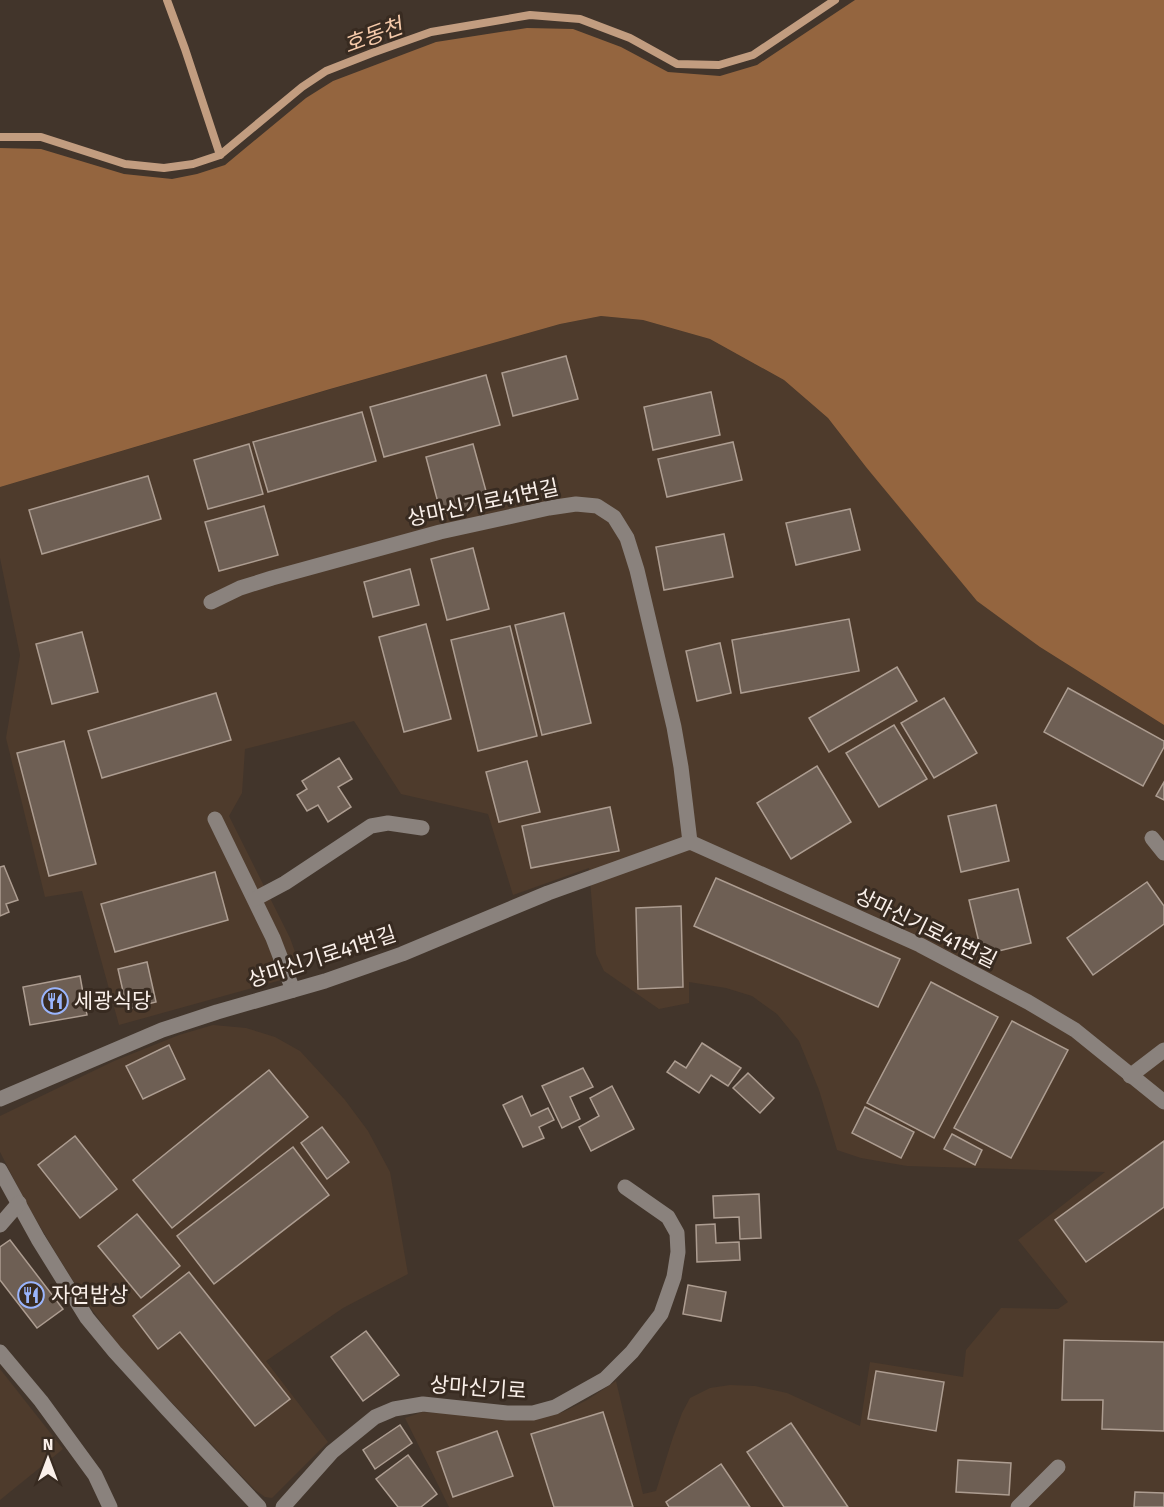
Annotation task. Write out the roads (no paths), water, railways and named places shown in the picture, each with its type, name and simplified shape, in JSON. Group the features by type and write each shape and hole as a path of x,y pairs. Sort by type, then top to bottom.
{"street":[{"name":"상마신기로41번길","path":"211,602 240,588 272,578 440,532 549,508 576,504 597,506 614,517 627,538 637,570 674,727 690,842"},
{"path":"215,819 273,938 293,990"},
{"path":"255,899 285,883 371,826 388,823 422,828"},
{"path":"1152,838 1164,853"},
{"name":"상마신기로41번길","path":"0,1099 162,1030 402,954 548,893 690,842 920,945 1028,1002 1075,1030 1164,1102"},
{"path":"1130,1076 1164,1050"},
{"path":"0,1170 87,1318 115,1352 259,1507"},
{"name":"상마신기로","path":"283,1507 332,1452 375,1417 394,1409 423,1404 507,1413 533,1413 555,1407 605,1379 632,1352 661,1314 674,1277 678,1252 677,1233 668,1217 625,1187"},
{"path":"0,1226 19,1203"},
{"path":"0,1352 41,1401 81,1455 95,1475 110,1507"},
{"path":"1018,1507 1058,1467"}],"waterway":[{"path":"167,0 220,155"},
{"name":"호동천","path":"0,137 41,137 125,164 164,168 193,164 220,155 302,87 326,71 431,32 530,15 580,19 630,38 677,64 719,65 753,55 835,0"}],"place":[{"name":"세광식당","path":"55,1001"},
{"name":"자연밥상","path":"31,1295"}]}
